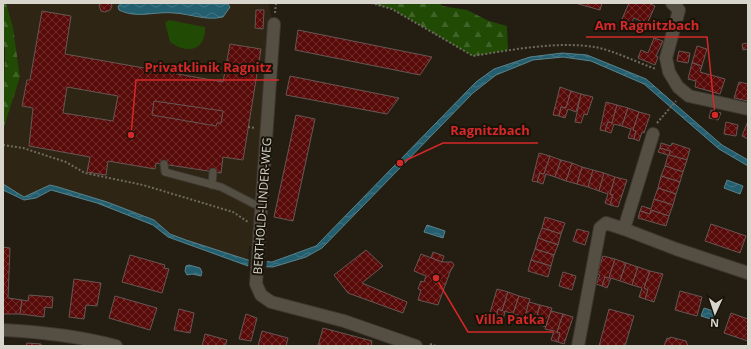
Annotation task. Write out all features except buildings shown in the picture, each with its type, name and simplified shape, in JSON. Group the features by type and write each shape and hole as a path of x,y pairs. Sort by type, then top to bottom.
{"street":[{"path":"672,3 679,10 679,15 670,39 666,58 669,72 678,87 689,96 748,109"},
{"name":"BERTHOLD-LINDER-WEG","path":"274,24 256,284 261,295 271,302 344,321 416,346"},
{"path":"624,229 653,134"},
{"path":"578,346 600,228 606,222 676,249 748,273"},
{"path":"3,330 26,331 93,340 116,346"}],"lane":[{"path":"164,164 165,172 221,187 254,204 262,205"},
{"path":"212,185 213,172"}],"path":[{"path":"371,3 392,9 473,56 525,47 582,46 596,48 669,72"},
{"path":"664,112 675,101"},
{"path":"3,145 23,148 66,162 85,173 143,185 233,212 244,220 260,227"},
{"path":"430,344 436,346"}],"shaded area":[{"path":"6,3 268,3 274,24 269,28 258,155 253,246 249,246 248,263 170,236 155,223 98,200 51,188 24,199 3,187 3,130 20,76 13,27"}],"green space":[{"path":"3,3 6,3 13,27 20,77 3,130 5,50 3,40"},
{"path":"371,3 440,3 442,6 467,10 489,21 507,26 508,50 473,56 392,9"},
{"path":"169,20 205,27 202,42 199,46 188,49 176,46 170,42 165,23"}],"water":[{"path":"122,3 228,4 230,7 223,17 204,18 174,13 126,13 119,10 118,6"},
{"path":"562,53 587,55 646,79 722,145 748,160 748,166 719,149 644,84 591,61 563,57 533,60 496,75 473,93 322,248 306,257 273,267 248,266 168,237 153,225 97,203 51,190 36,198 24,200 3,190 3,184 24,197 50,185 58,187 107,202 154,220 170,234 186,240 248,260 272,262 316,246 476,82 494,69 530,57"},
{"path":"727,180 743,186 740,194 724,188"},
{"path":"427,225 445,231 443,238 424,232"},
{"path":"189,265 200,268 202,272 201,276 192,274 187,275 185,271 186,266"},
{"path":"704,308 716,312 714,320 701,316"}],"pier":[{"path":"249,258 267,259 266,270 248,268"}],"place":[{"name":"Am Ragnitzbach","path":"715,115"},
{"name":"Privatklinik Ragnitz","path":"131,135"},
{"name":"Ragnitzbach","path":"400,163"},
{"name":"Villa Patka","path":"436,278"}]}
